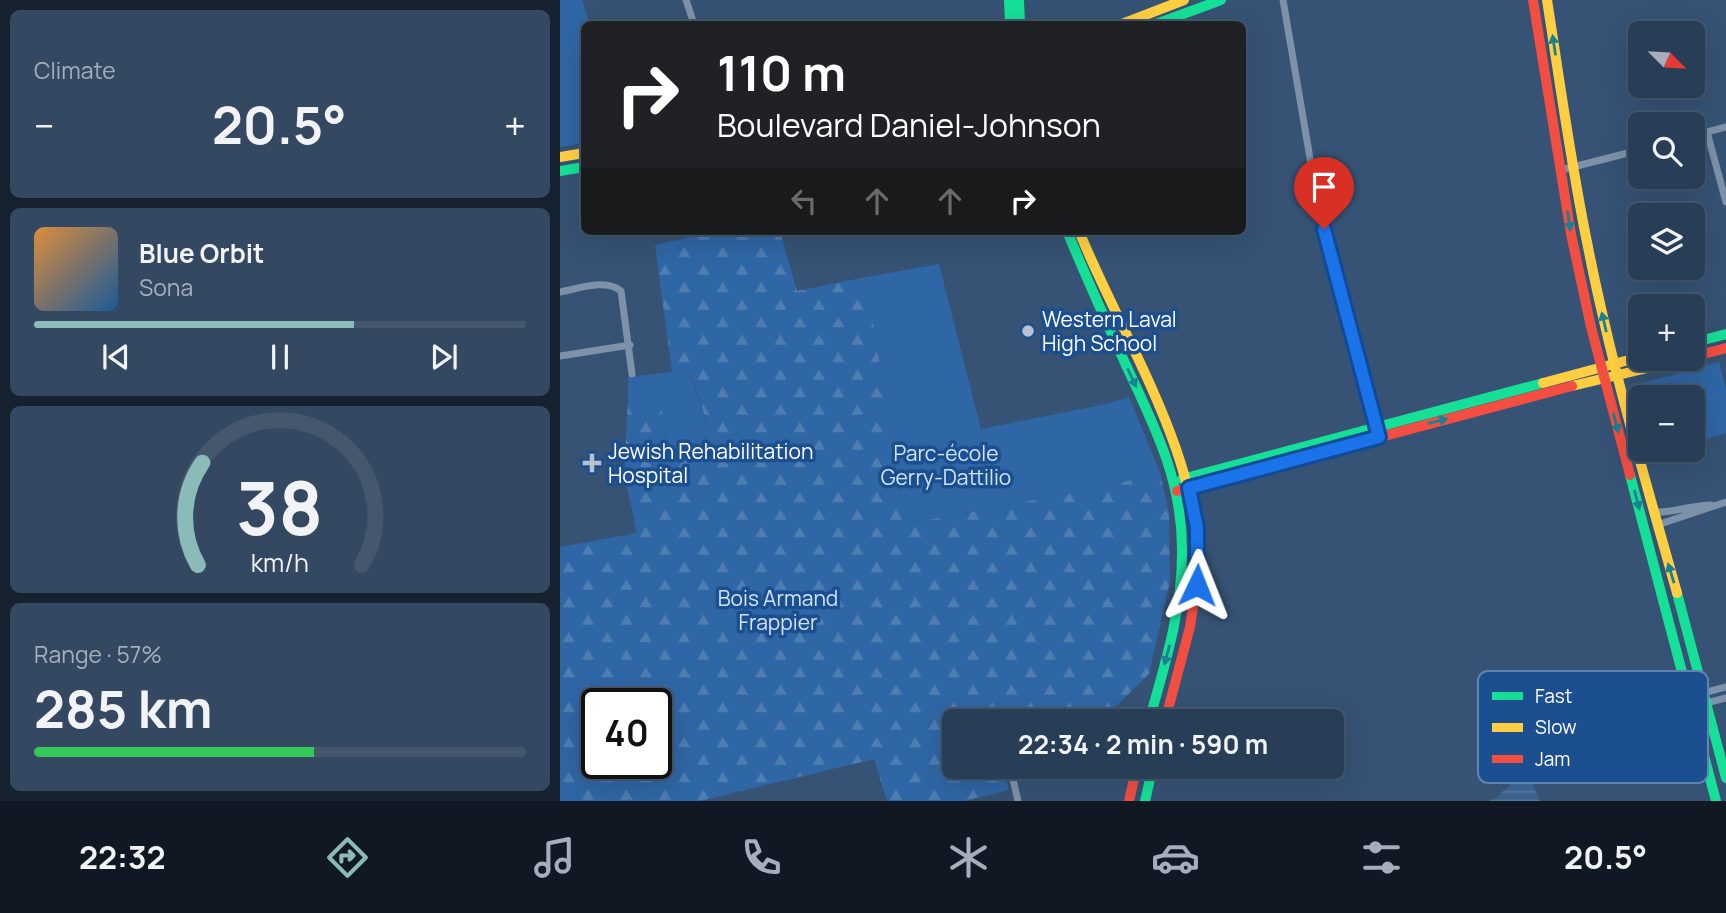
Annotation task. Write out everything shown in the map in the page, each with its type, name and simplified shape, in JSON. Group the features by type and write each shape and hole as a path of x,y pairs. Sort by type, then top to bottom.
{"street":[{"path":"687,0 693,21"},
{"path":"1009,0 1010,21"},
{"path":"1019,0 1020,21"},
{"path":"1130,21 1184,0"},
{"path":"1164,21 1221,0"},
{"path":"1283,0 1318,205 1378,431"},
{"path":"1533,0 1577,264 1601,368 1682,671"},
{"path":"1547,0 1594,280 1657,526 1698,671"},
{"path":"1726,127 1707,132 1726,202"},
{"path":"1561,170 1628,152"},
{"path":"560,157 581,154"},
{"path":"560,171 581,167"},
{"path":"1070,235 1096,300 1157,429 1176,486 1183,551 1181,593 1152,709"},
{"path":"1081,235 1100,284 1167,427 1187,483 1197,528 1197,585 1191,624 1168,709"},
{"path":"560,292 604,284 621,290 632,374"},
{"path":"1705,340 1726,334"},
{"path":"560,356 629,345"},
{"path":"1705,354 1726,348"},
{"path":"1176,486 1628,360"},
{"path":"1378,431 1638,371"},
{"path":"1654,512 1726,502"},
{"path":"1657,526 1701,512 1712,505"},
{"path":"1708,697 1726,687"},
{"path":"1708,698 1726,698"},
{"path":"1708,706 1726,778"},
{"path":"1708,771 1716,801"},
{"path":"1013,779 1018,801"},
{"path":"1129,801 1134,779"},
{"path":"1145,801 1150,779"}],"green space":[{"path":"560,0 582,0 589,21 581,21 581,144 560,147"},
{"name":"Bois Armand Frappier","path":"701,235 781,235 797,291 866,277 905,524 1104,487 1160,472 1169,513 1170,581 1149,674 1113,709 942,709 942,779 1006,779 1009,790 964,801 887,801 874,759 700,801 560,801 560,547 637,533 624,473 628,399 660,398 668,456 704,456 707,427 692,378 672,372 655,245"},
{"name":"Parc-école Gerry-Dattilio","path":"939,264 981,429 1129,397 1160,472 1104,487 905,524 866,277"},
{"path":"1719,362 1726,390 1726,433 1705,439 1705,385 1636,385 1686,371 1705,371 1705,366"},
{"path":"672,372 691,378 707,427 704,456 668,456 660,398 628,399 628,377"}],"shaded area":[{"path":"1513,783 1532,783 1540,801 1489,801"}],"traffic: fast":[{"path":"1009,0 1010,21"},
{"path":"1019,0 1020,21"},
{"path":"1164,21 1221,0"},
{"path":"560,171 581,168"},
{"path":"1069,235 1156,431 1177,499 1182,549 1180,592 1172,636 1152,709"},
{"path":"1705,340 1726,334"},
{"path":"1182,479 1543,383"},
{"path":"1630,475 1682,671"},
{"path":"1677,593 1698,671"},
{"path":"1708,710 1726,778"},
{"path":"1708,771 1716,801"},
{"path":"1145,801 1150,779"}],"traffic: slow":[{"path":"1130,21 1184,0"},
{"path":"1547,0 1576,185 1597,291 1629,421 1677,593"},
{"path":"560,157 581,154"},
{"path":"1081,235 1158,401 1175,446 1188,491 1196,536 1197,580"},
{"path":"1543,383 1628,360"},
{"path":"1572,386 1635,371"}],"traffic: jam":[{"path":"1533,0 1571,234 1591,327 1630,475"},
{"path":"1705,354 1726,348"},
{"path":"1177,491 1572,386"},
{"path":"1168,709 1190,627 1197,580"},
{"path":"1129,801 1134,779"}],"place":[{"name":"Western Laval High School","path":"1028,331"},
{"name":"Jewish Rehabilitation Hospital","path":"592,463"}],"route":[{"path":"1197,585 1197,528 1189,488 1379,437 1324,229"}]}
